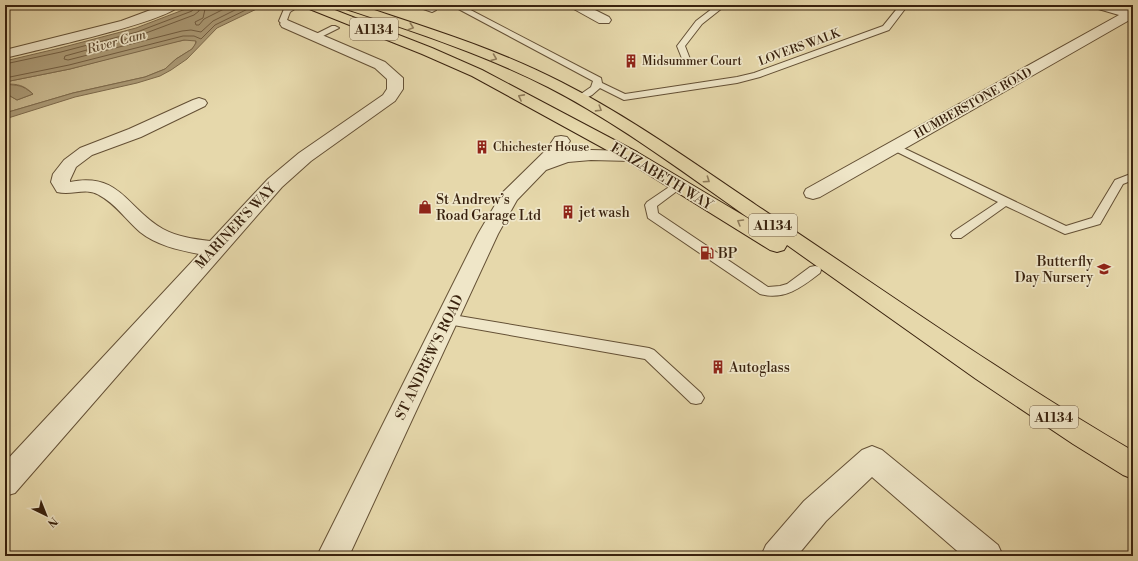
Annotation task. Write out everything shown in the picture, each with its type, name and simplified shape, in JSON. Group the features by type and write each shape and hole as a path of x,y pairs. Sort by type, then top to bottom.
{"main road":[{"name":"ELIZABETH WAY","path":"311,5 435,54 484,77 631,156 770,240 907,330 976,367"},
{"name":"ELIZABETH WAY","path":"347,5 458,43 512,65 580,98 648,140 976,367 1092,442 1133,466"}],"street":[{"path":"5,54 126,24 160,12 174,5"},
{"path":"576,5 604,20"},
{"path":"1099,5 1132,14"},
{"name":"HUMBERSTONE ROAD","path":"813,193 1132,14"},
{"name":"MARINER'S WAY","path":"5,483 275,183 305,157 389,98 395,89 395,78 380,65 287,24"},
{"path":"199,103 133,134 86,151 68,165 60,178 61,185 64,188 84,185 94,186 112,194 154,232 167,239 174,242 214,250"},
{"path":"171,116 188,126"},
{"name":"ST ANDREW'S ROAD","path":"333,556 488,234 509,198 553,153 561,141"},
{"name":"ST ANDREW'S ROAD","path":"539,167 565,157 591,155 631,156"},
{"path":"777,556 815,511 872,459 987,556"}],"lane":[{"path":"287,24 282,21 287,11 297,5"},
{"path":"416,5 432,10"},
{"name":"LOVERS WALK","path":"455,5 624,97 737,80 757,75 886,28 904,5"},
{"path":"686,59 681,46 689,32 714,9 722,5"},
{"path":"316,36 335,28"},
{"path":"580,98 598,82"},
{"path":"895,147 1065,230 1096,221 1119,182 1133,176"},
{"path":"678,185 651,205 652,215 765,291 776,293 786,290 815,270"},
{"path":"957,235 1006,202"},
{"path":"447,319 649,354 696,398"}],"shaded area":[{"path":"190,39 196,41 192,49 176,59 165,69 145,77 73,93 5,113 5,93 17,100 33,94 24,87 6,84 5,82 70,69 164,44"}],"water":[{"name":"River Cam","path":"196,5 265,5 217,28 187,59 160,76 137,83 75,97 5,119 5,113 73,93 145,77 165,69 176,59 192,49 196,41 184,40 70,69 5,82 5,61 136,28"},
{"path":"5,84 23,87 33,94 17,100 5,93"}],"place":[{"name":"Midsummer Court","path":"631,61"},
{"name":"Chichester House","path":"482,147"},
{"name":"St Andrew’s Road Garage Ltd","path":"425,207"},
{"name":"jet wash","path":"568,212"},
{"name":"BP","path":"707,253"},
{"name":"Butterfly Day Nursery","path":"1104,269"},
{"name":"Autoglass","path":"718,367"}]}
